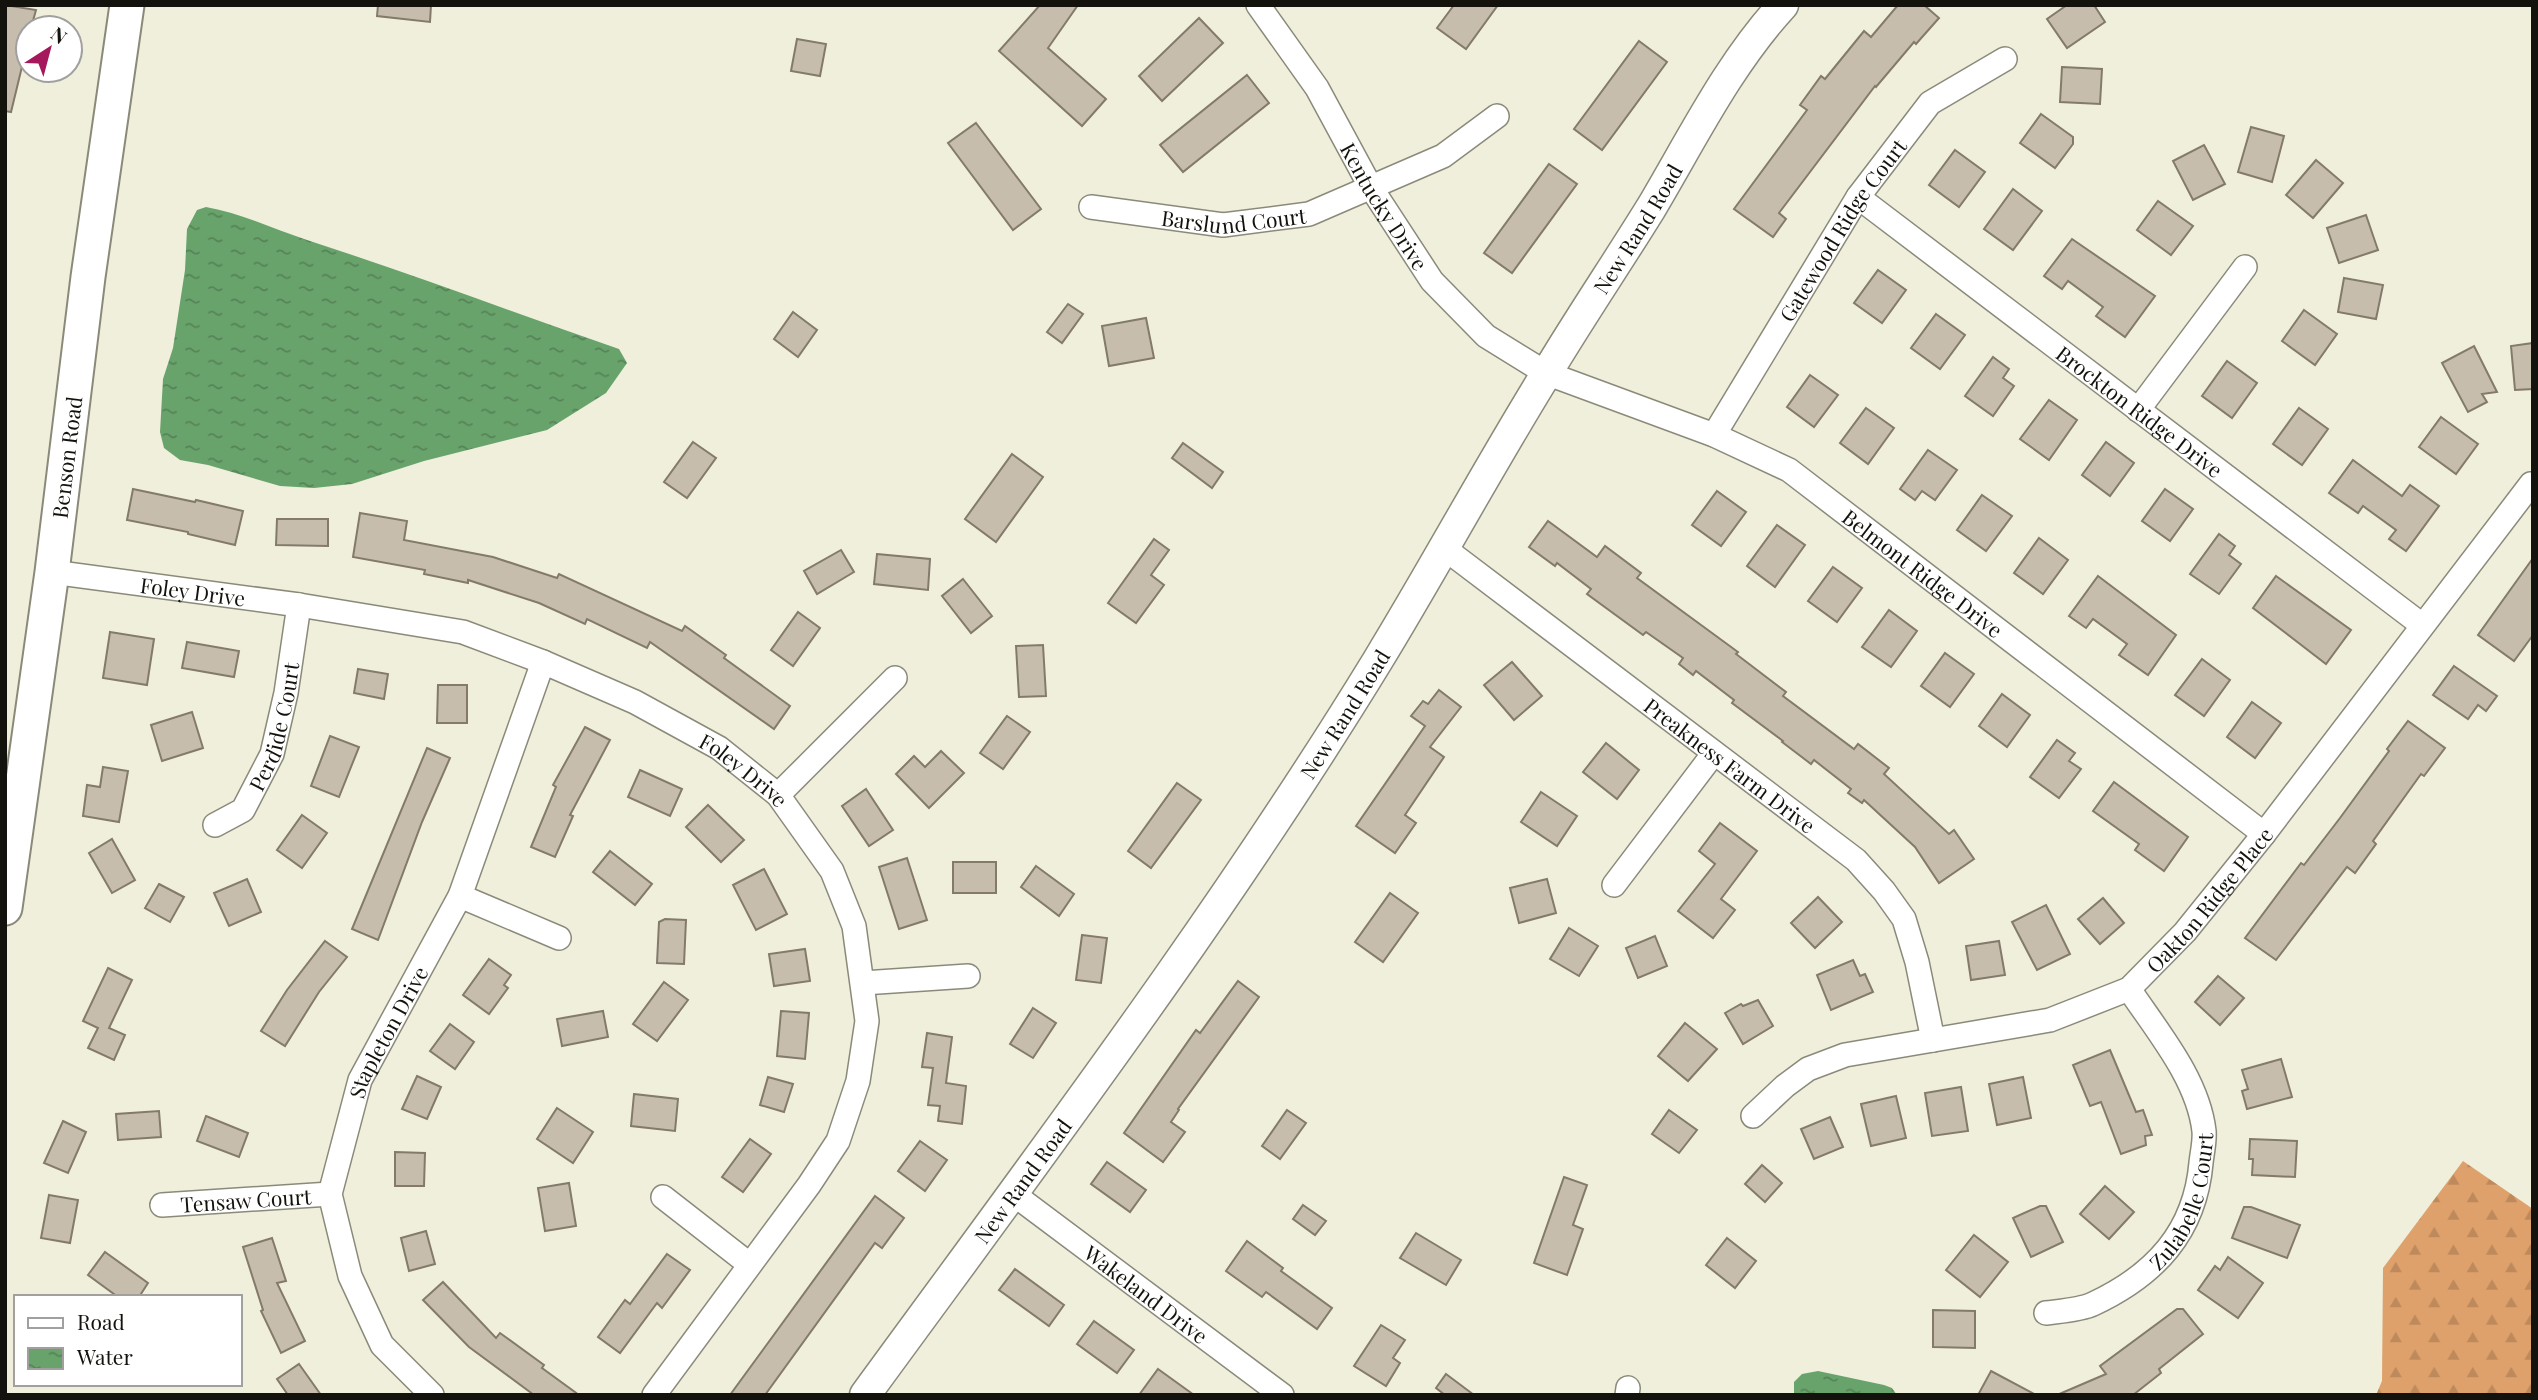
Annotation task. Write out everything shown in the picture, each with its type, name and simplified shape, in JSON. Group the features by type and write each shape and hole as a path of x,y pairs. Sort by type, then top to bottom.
{"main road":[{"name":"Benson Road","path":"5,908 52,572 88,277 127,5"}],"street":[{"name":"Kentucky Drive","path":"1258,5 1317,88 1370,186 1432,281 1486,336 1546,373"},
{"name":"New Rand Road","path":"865,1395 1173,972 1295,795 1546,373 1651,208 1713,100 1761,30 1783,5"},
{"name":"Gatewood Ridge Court","path":"1714,435 1858,197 1930,103 2005,59"},
{"name":"Barslund Court","path":"1091,207 1223,225 1309,214 1443,156 1497,116"},
{"name":"Brockton Ridge Drive","path":"1858,197 2422,625"},
{"path":"2138,410 2245,267"},
{"name":"Belmont Ridge Drive","path":"1546,373 1714,435 1789,470 2264,834"},
{"name":"Oakton Ridge Place","path":"1753,1116 1808,1069 1845,1055 2050,1020 2129,989 2185,932 2264,834 2531,484"},
{"name":"Preakness Farm Drive","path":"1444,548 1856,860 1884,891 1904,919 1917,962 1933,1040"},
{"name":"Foley Drive","path":"52,572 299,605 463,632 543,662 635,702 719,748 778,795 832,871 854,926 867,1021 858,1081 838,1140 809,1185 654,1395"},
{"name":"Perdide Court","path":"215,825 243,810 272,754 286,693 299,605"},
{"name":"Stapleton Drive","path":"432,1395 382,1345 350,1276 330,1194 360,1080 460,896 543,662"},
{"path":"778,795 895,678"},
{"path":"1614,885 1714,752"},
{"path":"460,896 559,938"},
{"path":"863,984 968,976"},
{"name":"Zulabelle Court","path":"2046,1313 2091,1305 2141,1276 2179,1236 2194,1204 2204,1131 2195,1101 2181,1066 2129,989"},
{"name":"Wakeland Drive","path":"1013,1193 1282,1395"},
{"name":"Tensaw Court","path":"162,1205 330,1194"},
{"path":"663,1197 749,1265"}],"green space":[{"path":"2463,1161 2533,1209 2533,1395 2376,1395 2382,1381 2383,1268"}],"water":[{"path":"206,207 244,217 619,349 627,363 606,393 547,430 424,461 352,484 314,488 280,486 208,465 180,460 164,448 160,432 163,379 173,348 185,270 187,229 197,210"},
{"path":"1818,1371 1884,1385 1892,1388 1897,1395 1794,1395 1794,1382 1802,1374"}],"building":[{"path":"5,5 36,10 35,14 14,14 14,84 18,84 11,112 5,111"},
{"path":"378,5 431,5 430,22 377,16"},
{"path":"1040,5 1078,5 1048,48 1106,99 1082,126 999,51"},
{"path":"1454,5 1498,5 1466,49 1437,28"},
{"path":"1898,5 1924,5 1939,18 1875,86 1779,213 1786,219 1773,237 1734,209 1807,110 1800,105 1821,76 1825,79 1864,31 1871,37"},
{"path":"2067,5 2094,5 2105,22 2067,48 2047,19"},
{"path":"1199,18 1223,43 1162,101 1139,76"},
{"path":"797,39 826,44 820,76 791,71"},
{"path":"1639,41 1667,62 1602,150 1574,129"},
{"path":"2062,67 2102,69 2100,104 2060,102"},
{"path":"1247,75 1269,103 1183,172 1160,145"},
{"path":"2041,114 2073,137 2073,144 2055,168 2020,143"},
{"path":"976,123 1041,209 1013,230 948,143"},
{"path":"2251,127 2284,136 2272,182 2238,172"},
{"path":"2204,145 2225,184 2193,200 2173,161"},
{"path":"1955,150 1985,172 1959,207 1929,185"},
{"path":"2316,160 2343,183 2313,218 2286,195"},
{"path":"1549,164 1577,184 1512,273 1484,253"},
{"path":"2013,189 2042,211 2013,250 1984,229"},
{"path":"2158,201 2193,226 2171,255 2137,230"},
{"path":"2366,215 2378,250 2339,263 2327,228"},
{"path":"2072,239 2155,296 2125,337 2096,316 2103,307 2068,281 2062,289 2044,276"},
{"path":"1878,270 1906,290 1882,323 1854,303"},
{"path":"2344,278 2383,285 2376,319 2338,312"},
{"path":"1068,304 1083,314 1062,343 1047,332"},
{"path":"2304,310 2337,334 2315,365 2282,341"},
{"path":"793,312 817,330 798,357 774,339"},
{"path":"1936,314 1965,335 1940,369 1911,348"},
{"path":"1146,318 1154,358 1109,366 1102,326"},
{"path":"2533,343 2533,389 2515,390 2511,346"},
{"path":"2474,346 2497,392 2482,394 2487,402 2468,412 2442,363"},
{"path":"1993,357 2009,369 2003,378 2014,386 1993,416 1965,396"},
{"path":"2227,361 2257,383 2232,418 2202,396"},
{"path":"1810,375 1838,395 1814,427 1787,407"},
{"path":"2049,400 2077,420 2049,460 2020,439"},
{"path":"1866,408 1894,428 1868,464 1840,443"},
{"path":"2299,408 2328,429 2302,465 2273,444"},
{"path":"2441,417 2478,444 2456,474 2419,447"},
{"path":"693,442 716,458 687,498 664,482"},
{"path":"2106,442 2134,463 2110,496 2082,475"},
{"path":"1183,443 1223,472 1212,488 1172,458"},
{"path":"1928,450 1957,470 1935,500 1922,491 1915,500 1900,489"},
{"path":"1012,454 1043,477 996,542 965,519"},
{"path":"2353,460 2402,496 2410,485 2439,506 2406,551 2389,539 2396,530 2363,506 2358,513 2329,493"},
{"path":"133,489 243,511 235,545 127,520"},
{"path":"2165,489 2193,509 2170,541 2142,521"},
{"path":"1717,491 1746,512 1721,546 1692,525"},
{"path":"1982,495 2012,516 1986,551 1957,530"},
{"path":"360,513 407,521 404,540 493,557 557,578 559,574 682,631 685,626 790,706 774,729 650,642 647,648 587,619 585,624 539,603 468,580 468,583 424,574 425,570 353,557"},
{"path":"277,519 328,519 328,546 276,545"},
{"path":"1548,521 1597,557 1605,546 1641,573 1637,578 1738,652 1736,654 1786,692 1783,696 1854,749 1858,744 1889,768 1884,774 1949,834 1954,830 1974,859 1939,883 1915,847 1864,800 1862,803 1848,793 1851,789 1814,760 1811,764 1732,703 1734,700 1696,671 1693,675 1679,664 1683,658 1646,632 1643,635 1587,594 1591,589 1557,563 1555,566 1529,547"},
{"path":"1777,525 1805,545 1775,587 1747,566"},
{"path":"2219,534 2235,546 2229,555 2241,564 2219,594 2190,574"},
{"path":"2039,538 2068,560 2043,594 2014,573"},
{"path":"1154,539 1169,550 1151,575 1164,585 1136,623 1108,603"},
{"path":"841,550 854,572 817,594 804,571"},
{"path":"877,554 930,559 928,590 874,584"},
{"path":"2533,558 2533,635 2514,661 2478,635"},
{"path":"1833,567 1862,588 1837,622 1808,601"},
{"path":"2098,576 2176,635 2148,675 2119,655 2127,644 2093,619 2086,628 2069,616"},
{"path":"2276,576 2351,630 2326,664 2253,608"},
{"path":"963,579 992,616 971,633 942,596"},
{"path":"1889,610 1917,631 1891,667 1862,647"},
{"path":"798,612 820,628 793,666 771,650"},
{"path":"110,632 154,639 147,685 103,678"},
{"path":"187,642 239,651 234,677 182,668"},
{"path":"1043,645 1046,696 1019,697 1016,646"},
{"path":"1945,653 1974,674 1950,707 1921,686"},
{"path":"2202,659 2230,680 2204,716 2175,695"},
{"path":"1512,662 1542,696 1514,720 1484,685"},
{"path":"2454,666 2497,696 2486,711 2478,705 2468,719 2433,695"},
{"path":"358,669 388,674 384,699 354,693"},
{"path":"438,685 467,685 467,723 437,723"},
{"path":"1439,690 1461,707 1430,747 1444,757 1405,815 1416,823 1395,853 1356,826 1425,726 1411,716 1423,701 1428,704"},
{"path":"2002,694 2030,715 2007,747 1979,726"},
{"path":"2252,702 2281,723 2255,758 2227,737"},
{"path":"192,712 203,748 162,761 151,725"},
{"path":"1007,716 1030,732 1003,769 980,753"},
{"path":"2408,721 2445,748 2424,776 2421,774 2373,841 2376,844 2355,873 2347,867 2276,960 2245,938 2301,863 2304,865 2340,818"},
{"path":"585,727 610,740 570,815 573,816 555,857 531,847 556,787 553,785"},
{"path":"330,736 359,747 339,797 311,786"},
{"path":"2057,740 2075,753 2069,761 2081,769 2059,798 2030,777"},
{"path":"1606,743 1639,770 1617,799 1583,772"},
{"path":"427,748 450,758 422,822 378,940 352,929"},
{"path":"941,751 964,773 929,808 896,774 914,756 925,767"},
{"path":"103,767 128,771 119,822 83,816 87,785 100,787"},
{"path":"640,770 682,789 670,816 628,797"},
{"path":"2114,782 2188,837 2164,871 2135,850 2139,844 2093,811"},
{"path":"1177,783 1201,800 1151,868 1128,851"},
{"path":"866,789 893,830 869,846 842,806"},
{"path":"1541,792 1577,816 1557,846 1521,822"},
{"path":"708,805 744,840 721,862 686,827"},
{"path":"302,815 327,833 302,868 277,850"},
{"path":"1720,823 1757,851 1721,899 1735,910 1713,938 1678,911 1715,864 1699,851"},
{"path":"112,839 135,880 112,893 89,853"},
{"path":"610,851 652,884 635,905 593,872"},
{"path":"907,858 927,920 899,929 879,867"},
{"path":"953,862 996,862 996,893 953,893"},
{"path":"1036,866 1074,894 1059,916 1021,887"},
{"path":"764,869 787,914 756,930 733,885"},
{"path":"247,879 261,912 229,926 214,893"},
{"path":"1547,879 1556,913 1519,923 1510,888"},
{"path":"159,884 184,897 170,922 145,908"},
{"path":"1390,893 1418,913 1383,962 1355,942"},
{"path":"1818,897 1842,922 1815,948 1791,923"},
{"path":"2103,898 2124,923 2100,944 2078,919"},
{"path":"2046,905 2070,954 2037,970 2012,922"},
{"path":"665,919 686,920 684,964 657,963 659,922"},
{"path":"1569,928 1598,946 1579,976 1550,959"},
{"path":"1082,935 1107,938 1101,983 1076,980"},
{"path":"1655,936 1667,966 1638,978 1626,948"},
{"path":"325,941 347,957 319,992 285,1046 261,1031 287,990"},
{"path":"1999,941 2005,975 1971,980 1966,946"},
{"path":"805,949 810,981 774,986 769,954"},
{"path":"489,959 511,975 504,985 508,988 489,1014 463,995"},
{"path":"1853,960 1860,976 1865,974 1873,992 1831,1010 1817,975"},
{"path":"108,968 132,980 109,1028 125,1035 114,1060 88,1048 98,1028 83,1021"},
{"path":"2218,976 2244,998 2220,1025 2195,1002"},
{"path":"1238,981 1259,997 1178,1109 1171,1122 1185,1132 1163,1162 1124,1133 1196,1030 1200,1033"},
{"path":"664,982 688,1000 657,1041 633,1024"},
{"path":"1758,1000 1773,1026 1743,1044 1725,1013 1741,1004 1743,1006"},
{"path":"1033,1008 1056,1023 1033,1058 1010,1044"},
{"path":"603,1011 608,1037 562,1046 557,1019"},
{"path":"781,1011 809,1013 805,1059 777,1056"},
{"path":"1685,1023 1717,1049 1688,1081 1658,1056"},
{"path":"450,1024 474,1042 455,1069 430,1051"},
{"path":"927,1033 952,1037 946,1083 966,1086 962,1124 938,1121 940,1106 928,1105 933,1068 922,1067"},
{"path":"2110,1050 2136,1112 2143,1110 2152,1135 2145,1136 2146,1145 2121,1154 2101,1102 2090,1106 2073,1065"},
{"path":"2281,1059 2292,1097 2247,1109 2242,1091 2248,1089 2242,1070"},
{"path":"417,1076 441,1087 427,1119 402,1109"},
{"path":"768,1077 793,1084 784,1112 760,1105"},
{"path":"2023,1077 2031,1118 1997,1125 1989,1084"},
{"path":"1961,1087 1968,1131 1932,1136 1925,1093"},
{"path":"634,1094 678,1099 675,1131 631,1126"},
{"path":"1896,1096 1906,1138 1871,1146 1861,1104"},
{"path":"557,1108 593,1132 573,1163 537,1139"},
{"path":"1287,1110 1306,1123 1280,1159 1262,1146"},
{"path":"1669,1110 1697,1130 1679,1153 1652,1134"},
{"path":"159,1111 161,1137 118,1140 116,1114"},
{"path":"206,1116 248,1133 239,1157 197,1141"},
{"path":"1830,1117 1843,1147 1814,1159 1801,1129"},
{"path":"63,1121 86,1132 68,1173 44,1163"},
{"path":"750,1139 771,1154 743,1192 722,1177"},
{"path":"2250,1139 2297,1141 2295,1177 2252,1175 2253,1159 2249,1159"},
{"path":"920,1141 947,1160 925,1191 898,1171"},
{"path":"395,1152 425,1153 424,1186 395,1186"},
{"path":"1107,1162 1146,1190 1130,1212 1091,1184"},
{"path":"1762,1165 1782,1183 1765,1202 1745,1184"},
{"path":"1564,1177 1587,1185 1573,1225 1583,1229 1567,1275 1534,1263"},
{"path":"569,1183 576,1226 545,1231 538,1188"},
{"path":"2105,1186 2134,1212 2109,1239 2080,1214"},
{"path":"49,1195 78,1200 70,1243 41,1238"},
{"path":"875,1196 904,1218 882,1248 875,1243 765,1395 730,1395"},
{"path":"1303,1205 1326,1221 1315,1235 1293,1219"},
{"path":"2046,1206 2063,1242 2031,1257 2013,1218"},
{"path":"2244,1207 2251,1207 2300,1225 2287,1258 2232,1238"},
{"path":"426,1231 435,1264 409,1271 401,1238"},
{"path":"1416,1233 1461,1260 1446,1285 1400,1258"},
{"path":"1974,1235 2008,1262 1980,1297 1946,1270"},
{"path":"272,1238 286,1281 277,1283 305,1341 281,1353 261,1311 263,1310 243,1247"},
{"path":"1727,1238 1756,1261 1735,1288 1706,1265"},
{"path":"1247,1241 1283,1268 1281,1271 1332,1308 1317,1329 1266,1292 1262,1297 1226,1271"},
{"path":"105,1252 148,1283 140,1295 115,1295 88,1275"},
{"path":"667,1254 690,1270 662,1308 657,1303 620,1353 598,1337 625,1300 630,1304"},
{"path":"2228,1257 2263,1283 2238,1318 2198,1290 2215,1266 2220,1270"},
{"path":"1015,1269 1064,1305 1049,1326 999,1290"},
{"path":"443,1282 496,1338 500,1333 579,1395 534,1395 469,1347 423,1300"},
{"path":"2177,1309 2183,1309 2203,1334 2159,1369 2161,1373 2133,1395 2057,1395 2106,1374 2100,1366"},
{"path":"1933,1310 1975,1311 1975,1348 1933,1347"},
{"path":"1094,1321 1134,1350 1117,1373 1077,1344"},
{"path":"1381,1325 1405,1340 1393,1358 1400,1363 1386,1386 1354,1366"},
{"path":"299,1364 321,1395 288,1395 277,1379"},
{"path":"1158,1369 1194,1395 1139,1395"},
{"path":"1991,1371 2036,1395 1978,1395"},
{"path":"1446,1374 1474,1395 1445,1395 1436,1388"}]}
